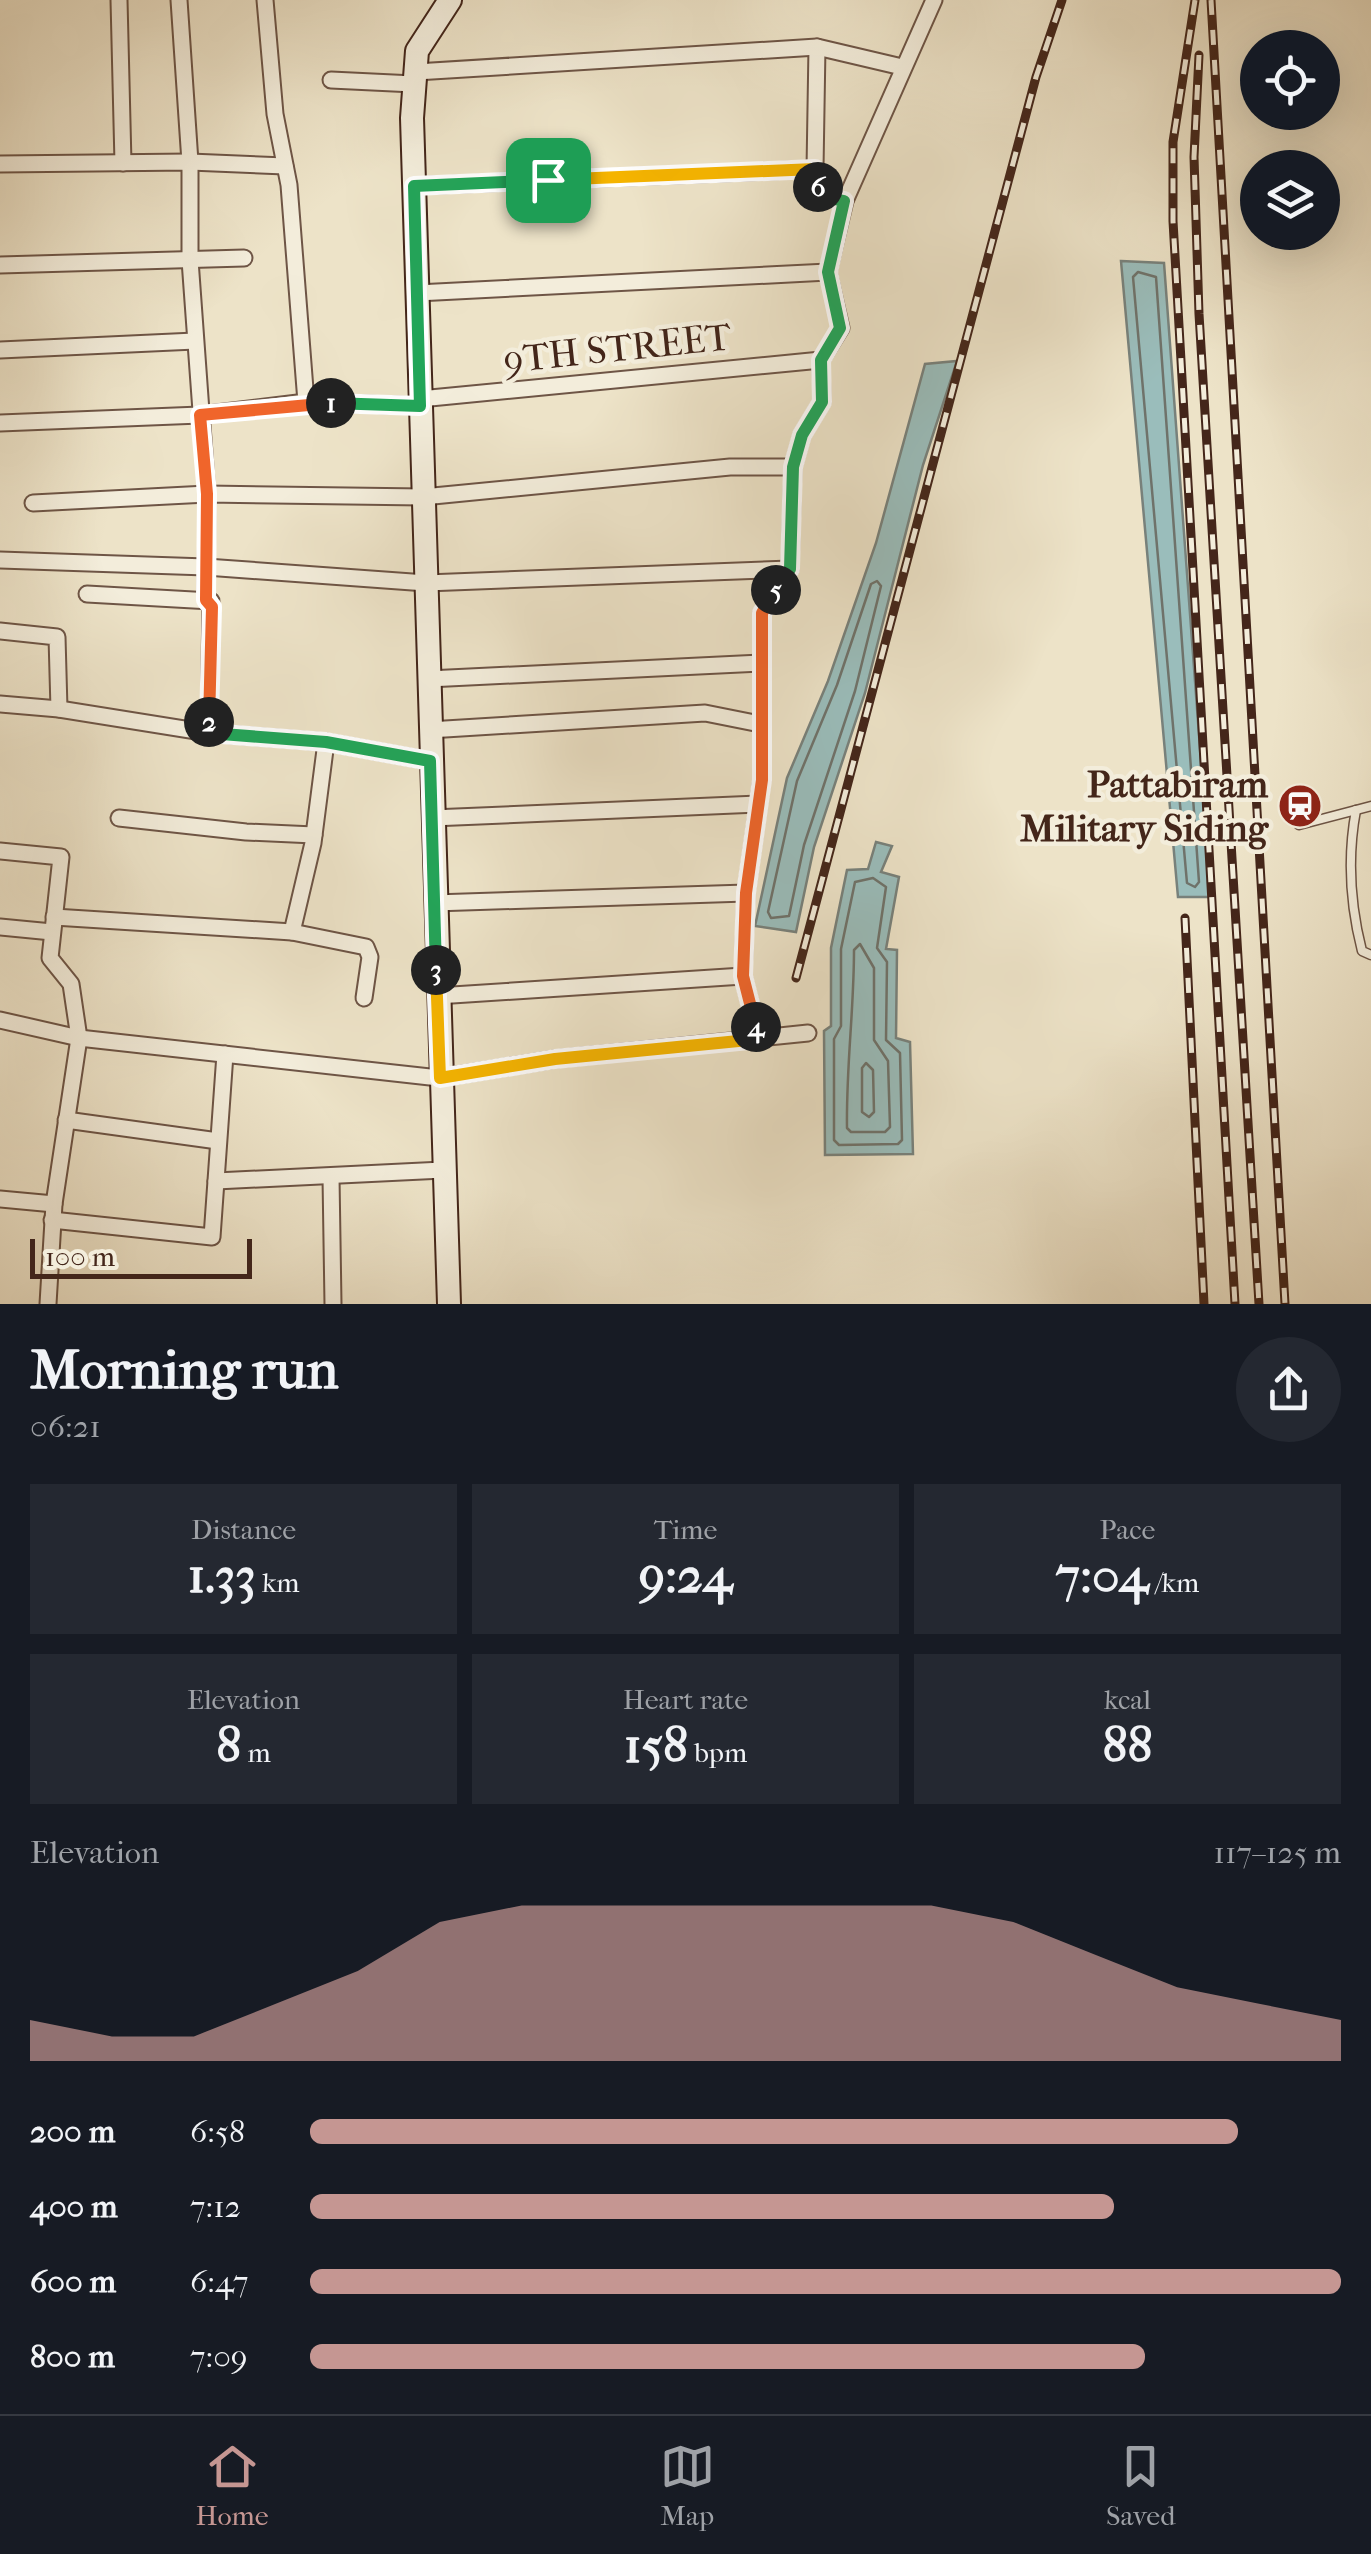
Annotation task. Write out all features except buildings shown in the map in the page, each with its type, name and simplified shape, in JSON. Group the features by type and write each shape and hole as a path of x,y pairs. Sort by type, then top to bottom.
{"main road":[{"path":"449,1304 414,186 417,50 450,0"}],"street":[{"path":"119,0 123,163"},
{"path":"179,0 190,162 190,260 207,494 206,600 212,607 209,733"},
{"path":"266,0 306,402"},
{"path":"759,1039 743,976 746,893 758,804 762,613 790,569 793,467 802,435 822,402 821,360 840,328 828,272 844,201 934,0"},
{"path":"817,47 815,169 820,196 844,201"},
{"path":"330,80 416,78 817,47 902,67"},
{"path":"0,164 190,162 285,166"},
{"path":"414,186 815,169"},
{"path":"0,265 244,258"},
{"path":"417,293 828,272"},
{"path":"0,350 195,341"},
{"name":"9TH STREET","path":"0,423 200,415 306,402 420,403 821,360"},
{"path":"34,503 207,494 423,497 730,467 793,467"},
{"path":"0,560 206,567 426,583 790,569"},
{"path":"86,594 206,600"},
{"path":"0,631 56,637 59,709"},
{"path":"428,679 761,663"},
{"path":"0,704 59,709 209,733 326,742 430,761"},
{"path":"429,730 705,713 760,724"},
{"path":"292,932 314,834 326,742"},
{"path":"432,818 758,804"},
{"path":"120,818 246,832 314,834"},
{"path":"0,851 61,856 50,958 71,984 79,1038 53,1212 48,1304"},
{"path":"434,903 746,893"},
{"path":"0,927 292,932 366,947 370,957 364,998"},
{"path":"437,996 743,976"},
{"path":"0,1020 79,1038 440,1078 555,1059 808,1033"},
{"path":"0,1199 53,1212 212,1237 225,1054"},
{"path":"66,1120 218,1142"},
{"path":"216,1182 443,1170"},
{"path":"331,1176 334,1304"}],"lane":[{"path":"1299,825 1371,806"},
{"path":"1356,810 1348,853 1356,928 1362,952 1371,955"}],"water":[{"path":"1121,261 1164,263 1211,897 1178,897"},
{"path":"957,361 923,465 865,693 814,847 796,932 755,926 787,778 828,681 876,543 925,364"},
{"path":"876,842 892,846 881,872 899,877 886,949 897,950 896,1038 910,1042 913,1154 825,1155 824,1031 831,1026 831,948 847,870 868,869"}],"railway":[{"path":"796,978 1036,77 1062,0"},
{"path":"1195,0 1173,142 1173,221 1235,1304"},
{"path":"1211,0 1285,1304"},
{"path":"1199,55 1194,157 1199,314 1259,1304"},
{"path":"1185,918 1204,1304"}],"place":[{"name":"Pattabiram Military Siding","path":"1300,806"}],"route":[{"path":"815,169 820,196 844,201 828,272 840,328 821,360 822,402 802,435 793,467 790,569 762,613 762,780 746,893 743,976 759,1039 555,1059 440,1078 430,761 326,742 209,733 212,607 206,600 207,494 200,415 306,402 420,406 414,186 548,180 815,169"}]}
